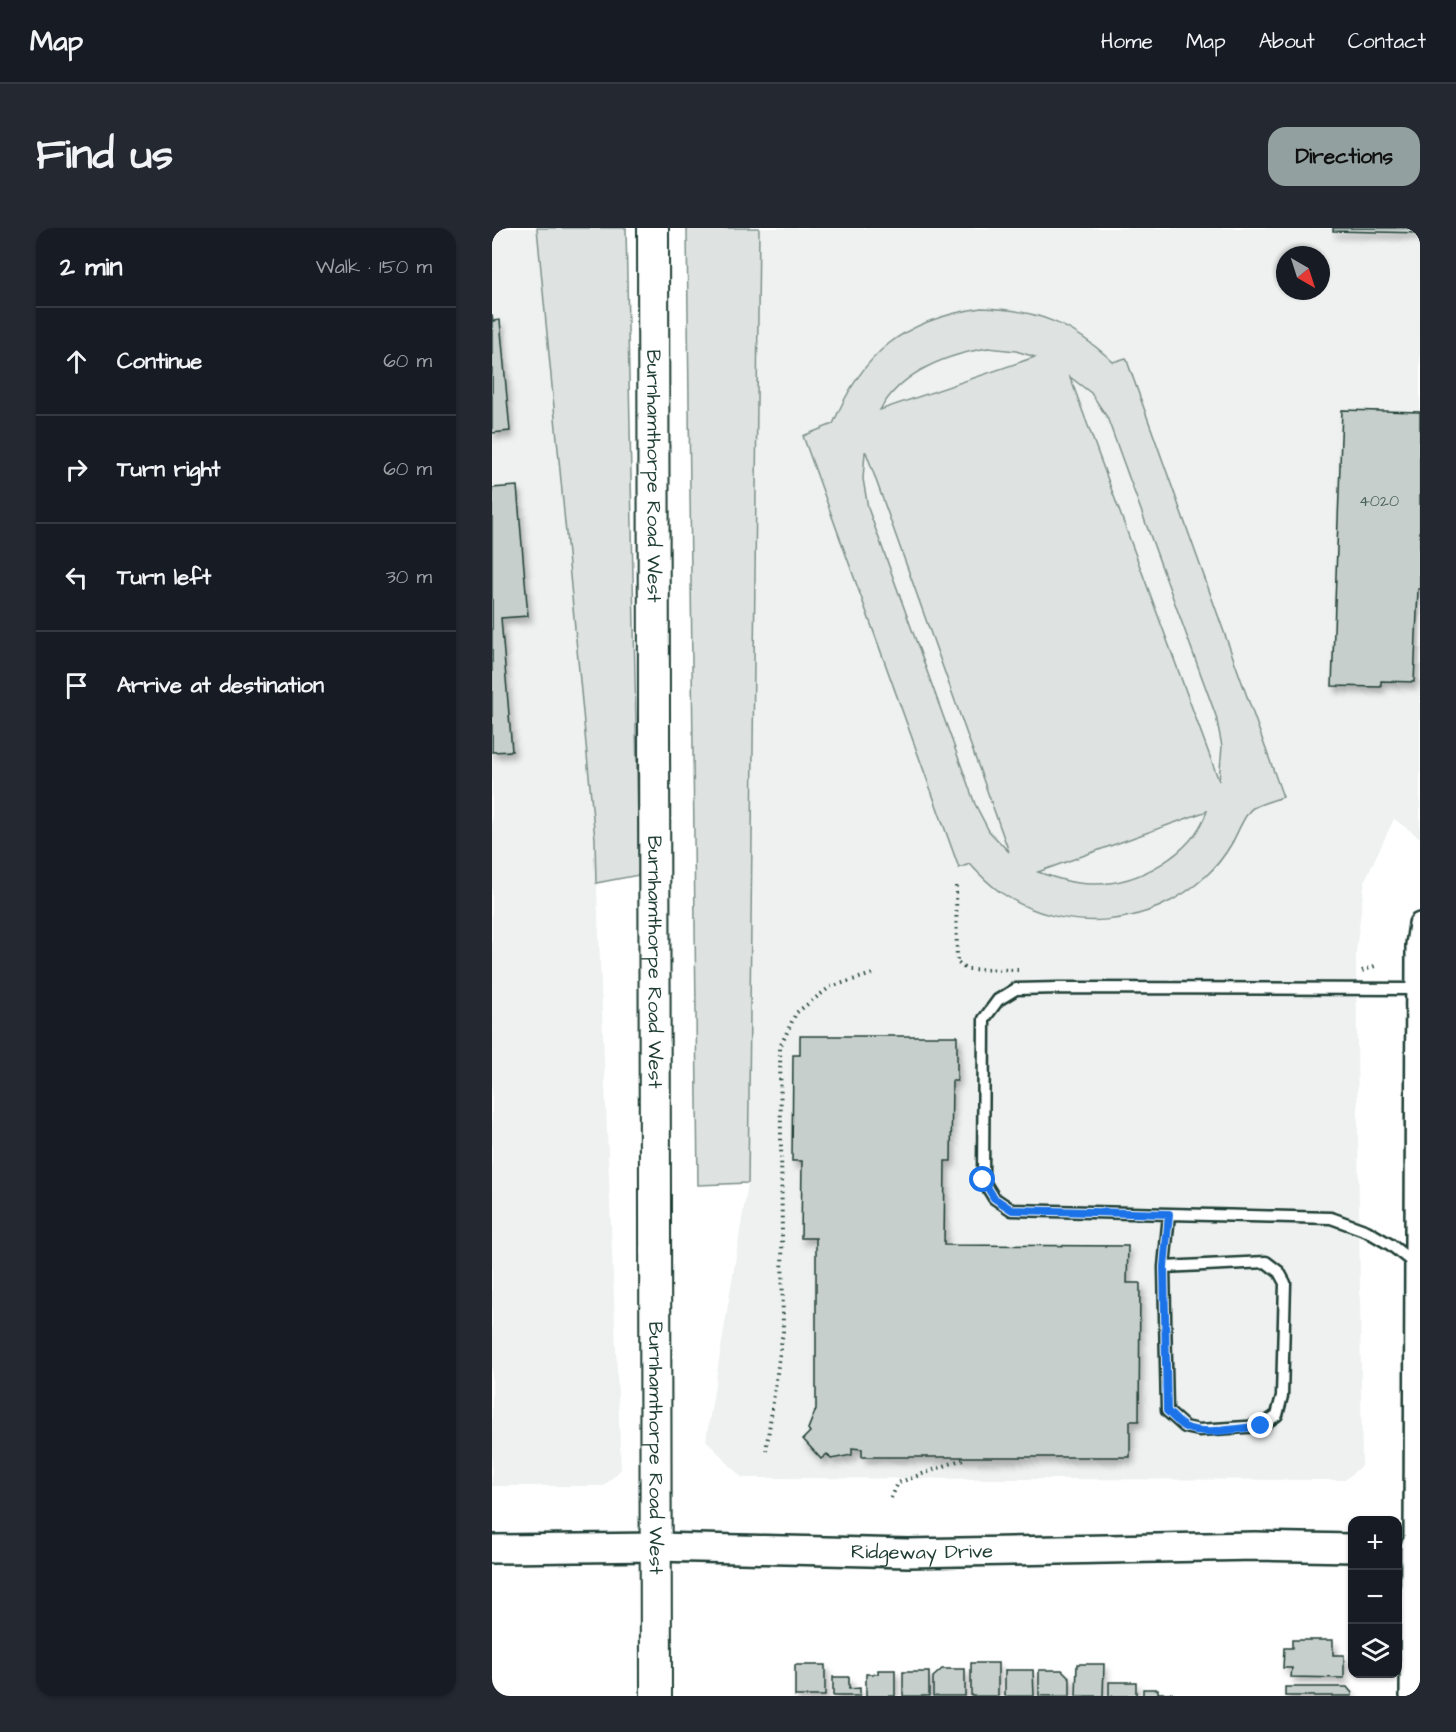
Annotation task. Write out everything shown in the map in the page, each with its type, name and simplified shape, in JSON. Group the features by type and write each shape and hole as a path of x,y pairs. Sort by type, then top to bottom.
{"main road":[{"name":"Burnhamthorpe Road West","path":"653,228 656,1696"}],"street":[{"path":"1414,1696 1411,1547 1416,1265 1417,945 1420,924"},
{"name":"Ridgeway Drive","path":"492,1550 656,1547 908,1553 1255,1546 1348,1548"}],"lane":[{"path":"1416,1265 1391,1245 1367,1231 1330,1218 1012,1210 994,1198 983,1180 984,1019 998,1000 1016,990 1059,988 1417,989"},
{"path":"1164,1267 1266,1262 1279,1272 1285,1283 1282,1396 1277,1415 1261,1426 1199,1430 1185,1427 1167,1411 1164,1267 1169,1214"}],"path":[{"path":"956,886 957,962 966,969 1022,970"},
{"path":"1361,971 1375,966"},
{"path":"766,1451 783,1331 780,1047 796,1013 830,987 872,974"},
{"path":"891,1498 898,1483 963,1459"}],"shaded area":[{"path":"492,228 537,228 595,839 621,1469 604,1486 492,1486"},
{"path":"537,228 626,228 639,875 596,883 595,839"},
{"path":"687,228 759,228 748,1183 698,1185"},
{"path":"759,228 1420,228 1420,838 1394,819 1365,880 1356,952 1362,1465 1345,1480 742,1478 706,1440 748,1182"},
{"path":"981,308 1001,309 1036,316 1068,328 1113,362 1126,358 1283,797 1250,810 1221,860 1185,893 1160,906 1134,915 1106,920 1079,920 1051,915 1025,906 1000,892 970,864 959,868 803,436 833,424 858,377 872,359 889,344 908,331 953,313","holes":["988,348 1016,351 1035,357 880,410 889,396 913,375 941,360","1070,377 1091,393 1107,417 1216,716 1222,746 1219,781","866,452 1009,852 989,831 975,804 868,508 863,479","1207,811 1200,827 1176,854 1144,873 1109,883 1085,884 1038,872"]}],"building":[{"path":"1333,228 1420,228 1420,233 1333,231"},
{"path":"492,314 493,321 500,320 510,431 492,433"},
{"path":"1342,410 1420,412 1420,589 1418,589 1414,682 1381,681 1381,687 1332,686"},
{"path":"517,486 528,616 501,618 512,751 492,752 492,488"},
{"path":"800,1036 957,1036 957,1081 952,1081 951,1161 945,1161 944,1245 1128,1246 1127,1283 1140,1283 1139,1421 1130,1421 1130,1457 862,1457 862,1449 852,1448 852,1455 831,1459 827,1454 821,1459 803,1439 810,1432 808,1429 816,1409 816,1238 801,1238 802,1161 792,1161 793,1055 800,1055"},
{"path":"1292,1640 1333,1640 1333,1655 1344,1655 1344,1678 1291,1677 1292,1668 1283,1668 1284,1648 1292,1648"},
{"path":"971,1663 998,1663 998,1696 971,1696"},
{"path":"1077,1664 1104,1664 1103,1696 1076,1696"},
{"path":"795,1665 825,1665 825,1696 795,1696"},
{"path":"942,1669 965,1669 965,1696 933,1696 933,1677"},
{"path":"878,1670 895,1670 895,1696 866,1696 866,1674 878,1674"},
{"path":"1005,1670 1033,1670 1034,1696 1005,1696"},
{"path":"1039,1670 1062,1670 1070,1678 1070,1696 1039,1696"},
{"path":"903,1672 929,1672 929,1696 903,1696"},
{"path":"833,1677 849,1677 849,1689 860,1688 860,1696 833,1696"},
{"path":"1109,1682 1136,1682 1136,1696 1109,1696"},
{"path":"1285,1687 1347,1687 1352,1696 1285,1696"},
{"path":"1143,1689 1158,1689 1158,1693 1172,1693 1172,1696 1143,1696"}],"route":[{"path":"983,1180 994,1198 1012,1210 1169,1214 1164,1267 1167,1411 1185,1427 1199,1430 1261,1426"}]}
